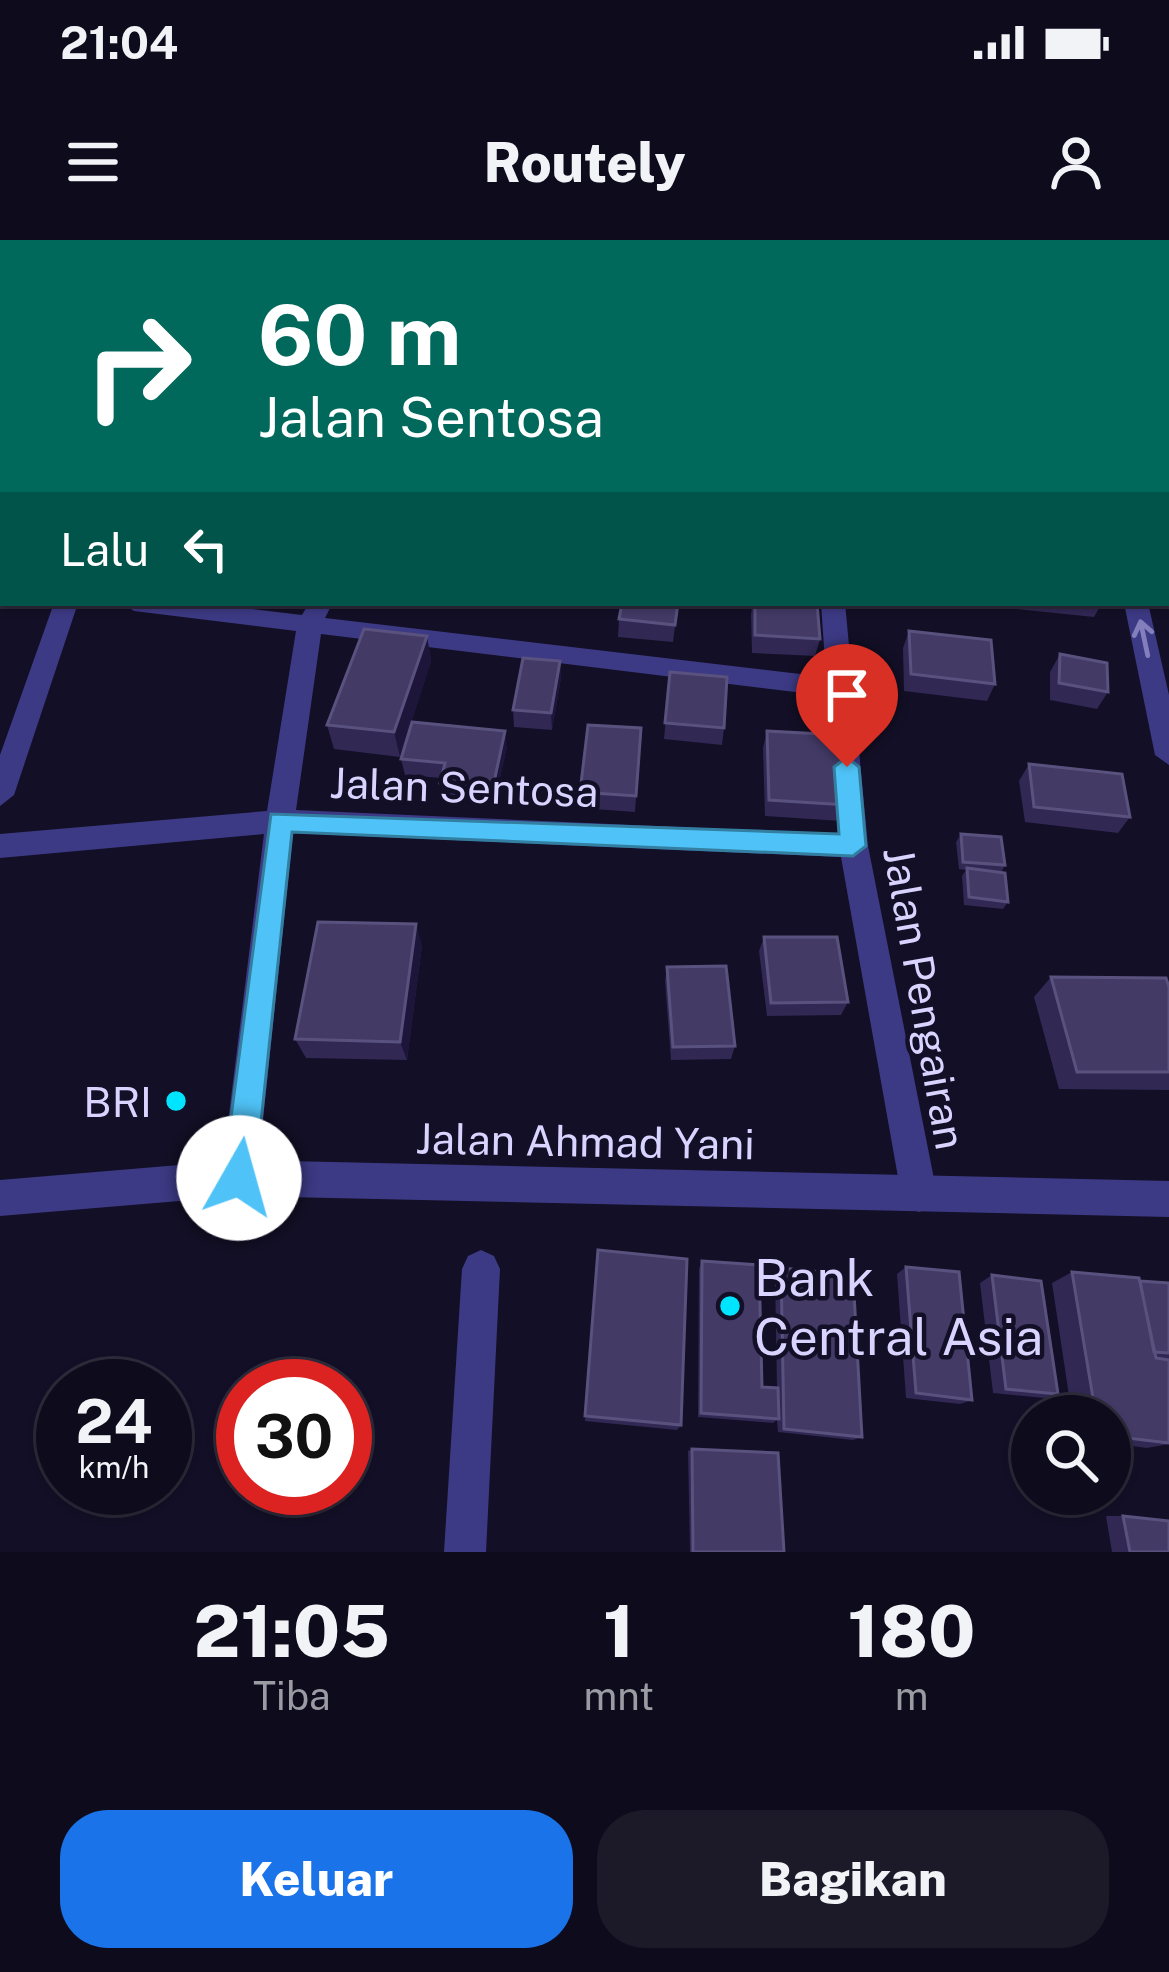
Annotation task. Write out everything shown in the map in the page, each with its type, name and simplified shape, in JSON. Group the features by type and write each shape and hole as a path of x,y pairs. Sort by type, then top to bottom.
{"street":[{"path":"0,795 65,606"},
{"path":"188,606 315,613 840,688"},
{"name":"Jalan Pengairan","path":"833,606 853,846 919,1194"},
{"path":"1137,606 1169,755"},
{"path":"239,1178 280,821 315,613"},
{"name":"Jalan Sentosa","path":"0,846 280,821 853,846"},
{"name":"Jalan Ahmad Yani","path":"0,1198 239,1178 1169,1199"},
{"path":"465,1552 481,1269"}],"building":[{"path":"621,606 678,606 675,625 619,619"},
{"path":"755,606 817,606 820,639 755,635"},
{"path":"364,629 427,636 394,732 327,725"},
{"path":"909,631 991,640 995,684 911,674"},
{"path":"1060,654 1107,663 1108,692 1059,683"},
{"path":"523,658 560,661 551,713 513,710"},
{"path":"670,672 727,677 724,728 665,723"},
{"path":"412,722 505,731 493,787 440,783 445,763 401,759"},
{"path":"588,725 641,728 636,796 580,792"},
{"path":"767,731 840,735 846,805 769,800"},
{"path":"1029,764 1122,774 1130,817 1034,807"},
{"path":"961,834 1001,837 1005,865 963,862"},
{"path":"967,868 1005,873 1008,902 969,897"},
{"path":"318,922 416,924 400,1042 295,1039"},
{"path":"764,937 837,937 848,1002 771,1003"},
{"path":"726,966 735,1046 673,1047 667,967"},
{"path":"1051,977 1166,978 1169,1072 1077,1072"},
{"path":"598,1250 687,1259 681,1425 585,1416"},
{"path":"702,1261 759,1265 762,1387 778,1388 779,1419 701,1413"},
{"path":"906,1267 959,1272 972,1400 916,1393"},
{"path":"781,1268 853,1275 862,1437 784,1429"},
{"path":"1072,1272 1139,1278 1156,1358 1169,1360 1169,1443 1131,1438 1131,1395 1092,1395"},
{"path":"992,1275 1041,1281 1058,1394 1006,1389"},
{"path":"1140,1281 1169,1283 1169,1353 1154,1352"},
{"path":"692,1449 778,1453 784,1552 693,1552"},
{"path":"1123,1516 1169,1521 1169,1552 1130,1552"}],"place":[{"name":"BRI","path":"176,1101"},
{"name":"Bank Central Asia","path":"730,1306"}],"route":[{"path":"239,1178 280,821 853,846 847,767"}]}
